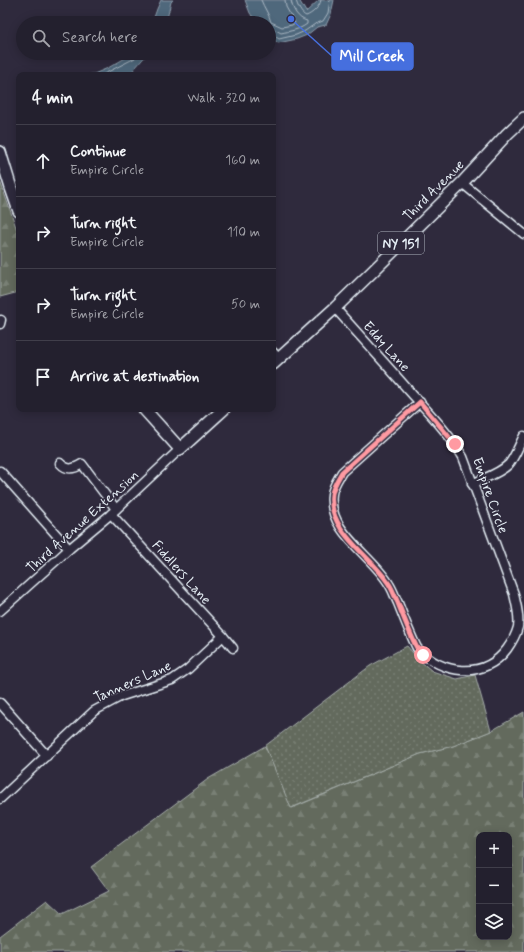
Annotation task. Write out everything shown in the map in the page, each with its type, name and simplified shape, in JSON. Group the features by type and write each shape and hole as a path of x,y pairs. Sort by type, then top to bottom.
{"main road":[{"name":"Third Avenue","path":"276,357 335,308 462,183 524,118"},
{"path":"0,152 16,202"},
{"path":"147,412 180,449 221,412"}],"street":[{"path":"462,183 524,234"},
{"name":"Eddy Lane","path":"335,308 420,402"},
{"name":"Empire Circle","path":"420,402 455,444 463,457 514,594 518,610 518,626 514,639 503,654 490,664 472,670 456,670 443,667 434,663 423,655 417,648 390,585 382,574 343,532 335,518 332,506 332,493 342,472 420,402"},
{"path":"472,484 508,465 524,436"},
{"name":"Third Avenue Extension","path":"0,611 114,511 180,449"},
{"name":"Fiddlers Lane","path":"60,463 67,469 78,467 82,464 114,511 233,648"},
{"path":"0,471 69,550"},
{"name":"Tanners Lane","path":"0,799 94,711 122,696 172,680 188,669 223,636"},
{"path":"0,703 47,756"}],"green space":[{"path":"0,181 16,227 16,293 0,297"},
{"path":"407,646 419,660 432,671 457,679 475,675 491,731 453,746 420,754 291,808 265,746 370,666"},
{"path":"524,712 524,952 0,952 0,936 47,900 62,914 109,891 91,867 208,779 265,746 292,808 420,754 453,746 491,731"}],"water":[{"path":"161,0 173,0 171,2 168,16 154,16"},
{"path":"245,0 299,0 306,12 319,0 334,0 331,14 326,25 317,27 307,35 297,39 278,43 276,41 276,16 252,16"},
{"path":"122,60 142,60 132,72 99,72"}],"place":[{"name":"Mill Creek","path":"291,19"}],"route":[{"path":"423,655 417,648 390,585 382,574 343,532 335,518 332,506 332,493 342,472 420,402 455,444"}]}
